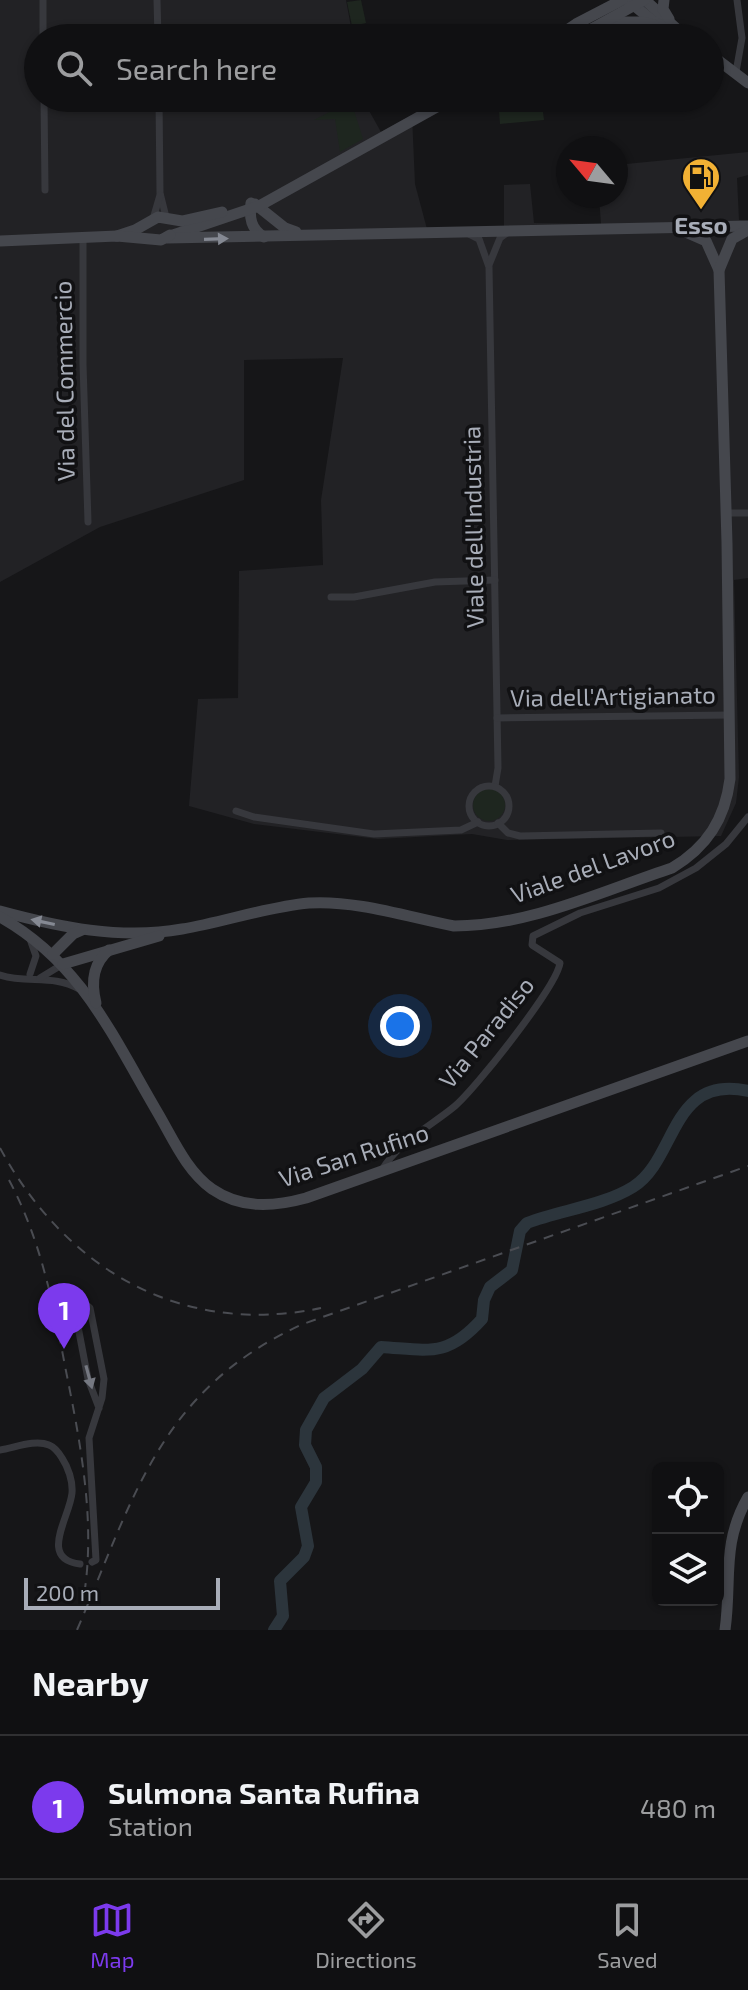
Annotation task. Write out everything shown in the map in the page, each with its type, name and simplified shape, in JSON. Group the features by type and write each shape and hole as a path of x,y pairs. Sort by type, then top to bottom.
{"street":[{"path":"43,0 43,24"},
{"path":"157,0 158,24"},
{"path":"592,24 600,18 606,0"},
{"path":"664,0 663,9 669,24"},
{"path":"736,72 742,38 737,0"},
{"path":"586,24 635,1 653,21 660,24"},
{"path":"600,18 651,24"},
{"path":"724,64 748,83"},
{"path":"44,112 45,190"},
{"path":"159,112 160,219 150,231 164,238 283,194 428,112"},
{"path":"117,236 160,219 190,220 254,206 364,148"},
{"path":"160,193 160,219"},
{"path":"278,222 273,208 283,194"},
{"path":"254,206 289,230 312,234"},
{"path":"254,206 251,222 265,237"},
{"path":"160,219 173,227 164,238"},
{"path":"711,249 711,240 718,226"},
{"path":"718,226 725,240 725,252"},
{"path":"0,241 117,236 265,237 718,226 748,228"},
{"path":"670,227 706,241 719,270"},
{"path":"719,270 732,239 748,228"},
{"path":"464,231 479,239 483,246"},
{"path":"483,246 489,231"},
{"path":"489,231 494,250"},
{"name":"Viale dell'Industria","path":"489,267 500,238 509,231"},
{"name":"Via del Commercio","path":"83,238 88,522"},
{"name":"Viale dell'Industria","path":"483,246 489,267 498,768 495,786"},
{"name":"Viale del Lavoro","path":"63,964 179,930 309,903 345,905 454,926 493,924 540,913 694,862 724,811 730,779 719,270"},
{"path":"726,513 748,513"},
{"path":"331,597 354,597 435,582 495,580"},
{"name":"Via dell'Artigianato","path":"497,718 730,715"},
{"path":"495,786 503,791 509,804 508,813 498,823 486,825 478,822 470,811 471,797 481,787 495,786"},
{"path":"236,811 254,817 374,834 461,830 478,822"},
{"name":"Via Paradiso","path":"381,1172 394,1152 438,1120 477,1084 556,978 560,963 532,945 533,936 580,913 659,888 694,862 726,844 748,817"},
{"path":"498,823 508,833 520,836 661,833"},
{"name":"Viale del Lavoro","path":"0,911 87,930 130,933 179,930"},
{"name":"Via San Rufino","path":"0,917 53,954 88,996 189,1166 224,1196 251,1204 277,1205 306,1198 748,1041"},
{"path":"32,977 73,934 87,930"},
{"path":"24,931 36,956 32,977"},
{"path":"98,1011 93,978 101,957 110,949"},
{"path":"0,975 20,979 32,977 63,964"},
{"path":"32,977 63,981 88,996"},
{"path":"92,1562 96,1560 97,1549 93,1530 89,1438 99,1408 104,1385 90,1308 84,1303 75,1311 88,1379 99,1408"},
{"path":"0,1450 38,1443 49,1445 58,1452 66,1464 72,1494 58,1542 60,1553 66,1561 80,1564"},
{"path":"725,1630 731,1539 748,1497"}],"shaded area":[{"path":"0,0 346,0 350,24 24,24 24,112 370,112 381,132 412,115 415,184 427,229 504,228 504,185 530,184 534,223 601,224 600,208 628,208 628,164 748,152 748,175 737,178 739,220 748,221 748,578 734,580 739,777 736,803 721,836 507,840 472,834 378,839 254,824 189,806 198,699 238,698 239,571 323,565 321,500 343,358 244,360 244,480 100,527 0,582"},
{"path":"361,0 366,23 352,24 347,2"},
{"path":"330,112 354,112 363,139 340,152 335,119 314,120"},
{"path":"499,112 543,112 544,120 500,124"},
{"path":"489,789 500,794 505,805 500,816 489,821 478,816 473,805 478,794"}],"waterway":[{"path":"274,1630 283,1616 280,1581 304,1557 308,1546 301,1507 316,1482 316,1467 305,1445 306,1430 324,1398 362,1369 381,1347 436,1349 470,1332 482,1319 484,1300 490,1287 512,1270 520,1231 527,1223 608,1199 633,1187 659,1158 689,1107 703,1095 722,1089 748,1091"}],"railway":[{"path":"0,1148 27,1191 58,1229 94,1260 133,1285 176,1302 221,1312 270,1314 321,1308"},
{"path":"77,1630 116,1535 158,1452 184,1414 215,1381 255,1350 303,1324 748,1166"},
{"path":"9,1180 29,1225 44,1271 76,1424 87,1513 87,1572 83,1601"}],"place":[{"name":"Esso","path":"701,211"},
{"name":"Sulmona Santa Rufina","path":"64,1349"}]}
